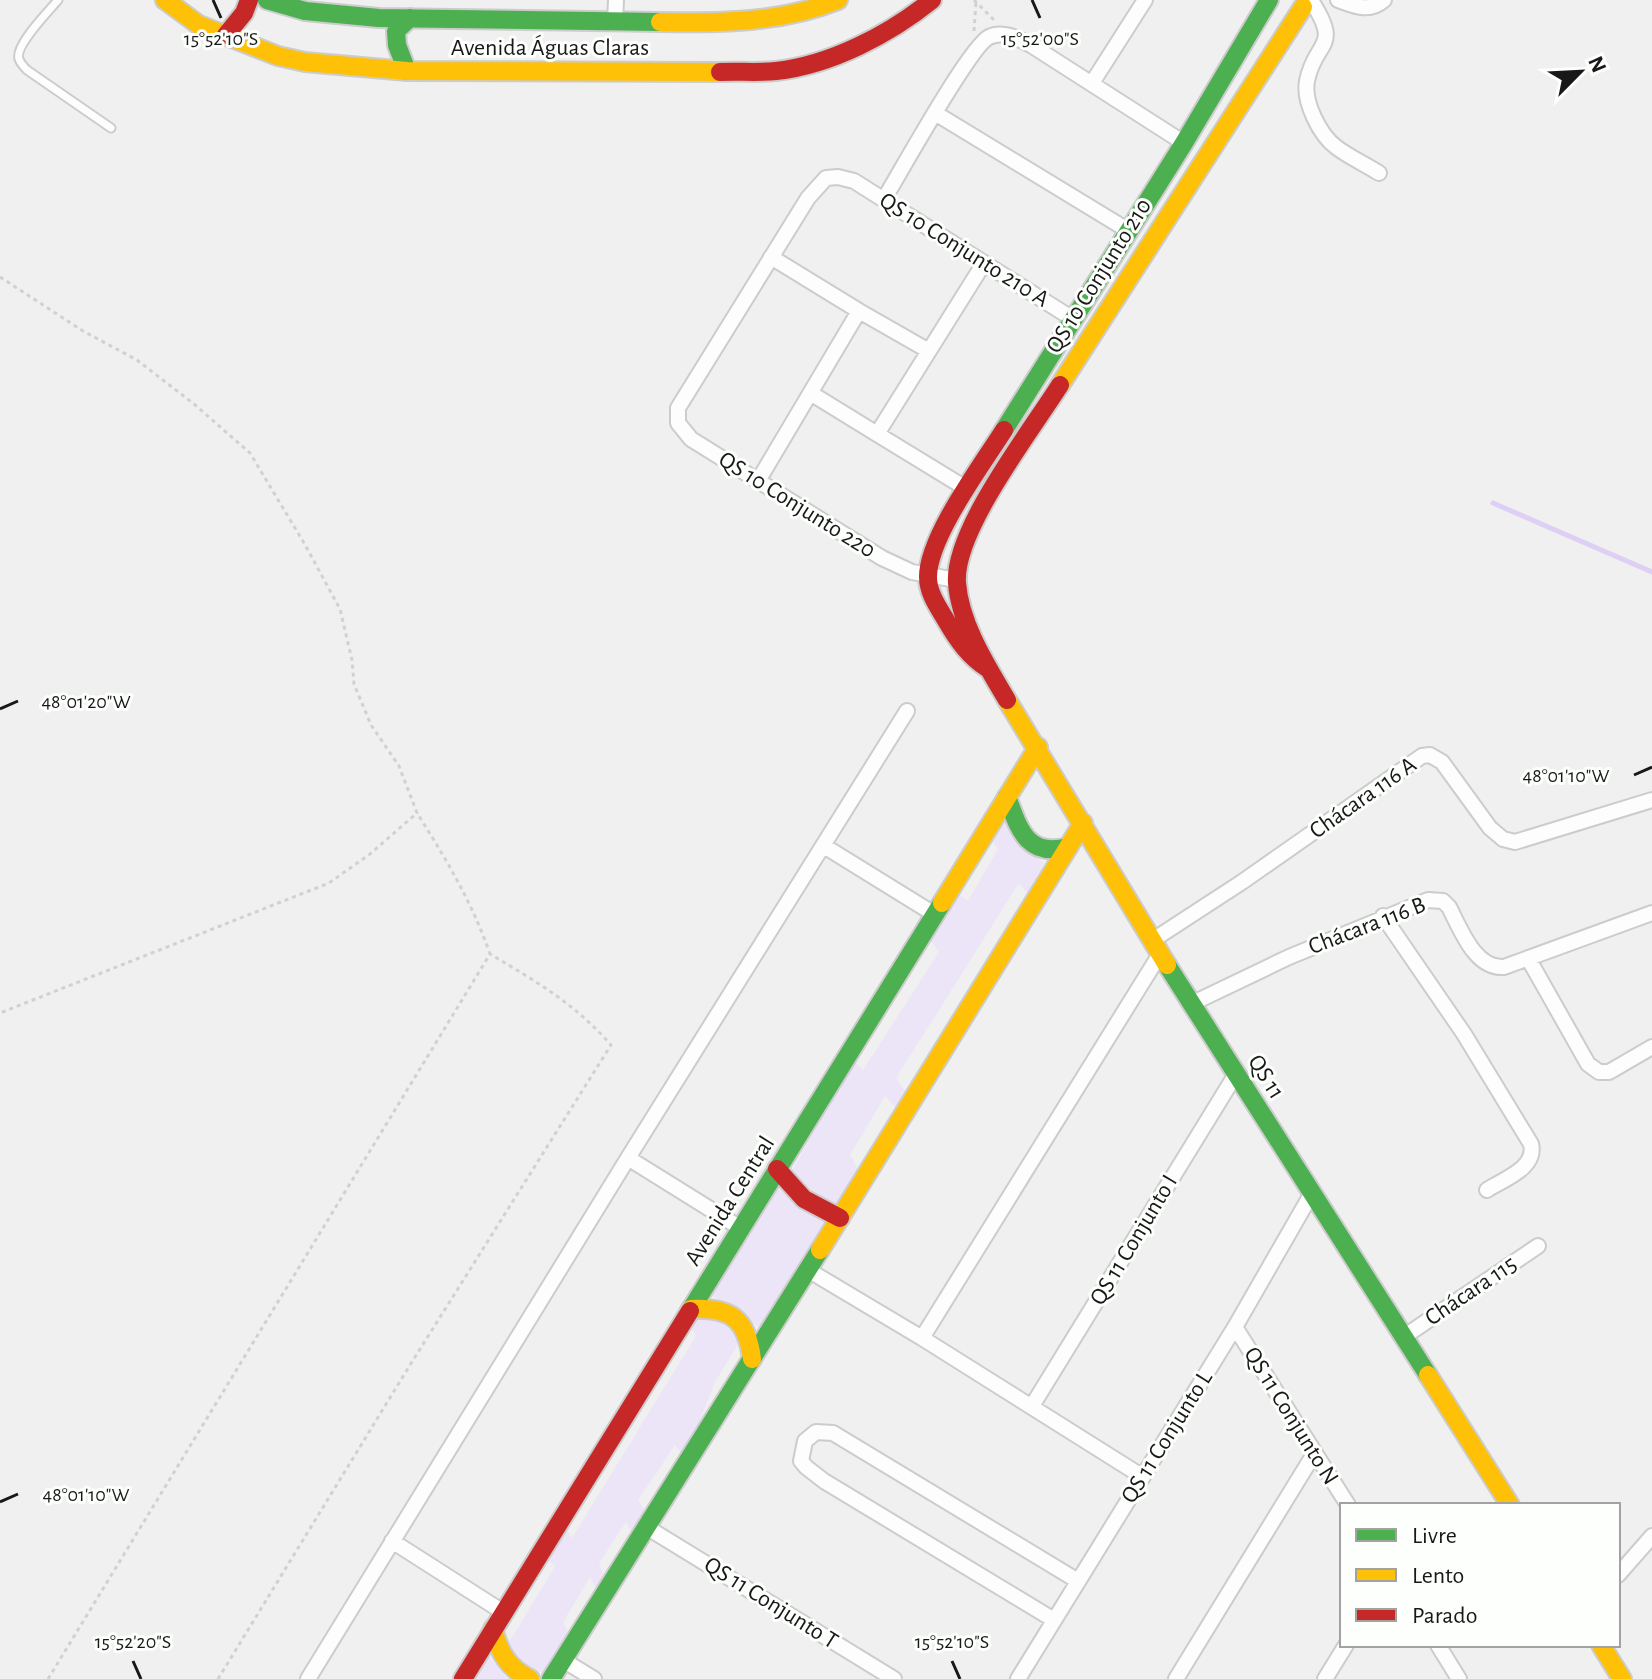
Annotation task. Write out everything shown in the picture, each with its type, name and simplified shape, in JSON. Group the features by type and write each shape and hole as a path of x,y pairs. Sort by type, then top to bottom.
{"street":[{"name":"Avenida Águas Claras","path":"165,0 199,25 278,56 305,62 407,71 777,71 864,44 911,17 932,0"},
{"path":"226,35 244,13 249,0"},
{"name":"Avenida Águas Claras","path":"267,0 305,11 347,16 615,22 764,20 803,13 838,0"},
{"path":"615,22 616,0"},
{"path":"1092,83 1145,0"},
{"name":"QS 10 Conjunto 210","path":"927,576 936,547 967,489 1184,143 1269,0"},
{"path":"1282,0 1294,7 1310,3 1327,27 1326,38 1307,81 1307,97 1314,117 1334,146 1379,173"},
{"path":"1338,0 1361,8 1371,8 1384,0"},
{"name":"QS 10 Conjunto 210","path":"956,580 962,549 998,484 1147,244 1310,3"},
{"path":"407,71 397,45 396,31 410,18"},
{"path":"884,199 935,113 987,37 1014,37 1031,45 1184,143"},
{"path":"935,113 1129,231"},
{"name":"QS 10 Conjunto 210 A","path":"771,257 817,185 826,178 838,177 854,181 884,199 1073,319"},
{"path":"771,257 929,351"},
{"name":"QS 10 Conjunto 220","path":"771,257 678,408 682,431 893,565 927,576 956,580"},
{"path":"877,434 984,263"},
{"path":"758,481 859,311"},
{"path":"812,394 967,489"},
{"name":"QS 11","path":"927,576 936,604 952,631 969,655 989,670"},
{"name":"QS 11","path":"956,580 970,628 989,670 1156,947 1509,1503"},
{"path":"308,1679 907,711"},
{"name":"Avenida Central","path":"463,1679 1038,747"},
{"name":"Chácara 116 A","path":"1156,947 1242,882 1422,756 1430,755 1442,762 1490,828 1508,841 1525,840 1567,824 1652,800"},
{"path":"1007,797 1017,823 1031,845 1052,851 1068,847"},
{"path":"551,1679 648,1528 1083,823"},
{"path":"824,846 934,914"},
{"name":"Chácara 116 B","path":"1193,1003 1383,916 1428,900 1443,901 1486,965 1493,967 1504,967 1652,913"},
{"path":"1383,916 1464,1034 1531,1144 1528,1163 1487,1190"},
{"path":"922,1338 1156,947"},
{"path":"1528,958 1588,1064 1594,1069 1609,1072 1652,1047"},
{"name":"QS 11 Conjunto I","path":"1032,1406 1236,1074"},
{"path":"628,1158 742,1229"},
{"path":"777,1169 789,1187 804,1201 840,1218"},
{"name":"QS 11 Conjunto L","path":"1018,1679 1235,1327 1312,1193"},
{"name":"Chácara 115","path":"1405,1336 1538,1246"},
{"path":"808,1270 1143,1477"},
{"path":"691,1309 714,1307 727,1311 738,1320 751,1343 752,1359"},
{"name":"QS 11 Conjunto N","path":"1235,1327 1347,1503"},
{"path":"1054,1620 824,1481 801,1461 805,1441 816,1432 833,1433 1078,1581"},
{"path":"1176,1679 1314,1454"},
{"name":"QS 11 Conjunto T","path":"648,1528 894,1679"},
{"path":"1620,1573 1652,1536"},
{"path":"392,1541 503,1612"},
{"path":"493,1629 498,1651 504,1661 518,1674 530,1679"},
{"path":"1325,1679 1345,1647"},
{"path":"1439,1647 1459,1679"},
{"path":"1602,1647 1622,1679"},
{"path":"563,1660 594,1679"}],"lane":[{"path":"58,0 22,44 17,56 19,61 27,70 111,128"}],"path":[{"path":"975,1 995,21 1002,35"},
{"path":"975,1 973,35 976,51"},
{"path":"0,277 83,331 137,360 250,453 340,609 352,660 354,684 371,725 399,766 417,813 460,881 490,954 557,994 587,1018 611,1045 218,1679"},
{"path":"0,1013 329,883 370,854 417,813"},
{"path":"48,1679 490,954"}],"shaded area":[{"path":"1004,817 1023,848 1044,863 1027,893 1019,883 896,1078 906,1092 896,1108 885,1096 850,1155 859,1171 834,1211 792,1171 853,1060 863,1070 939,952 931,941 956,892 968,901 998,849 990,837"},
{"path":"778,1189 827,1224 760,1328 710,1294"},
{"path":"701,1314 728,1318 742,1338 715,1382 695,1433 682,1454 675,1445 638,1500 645,1511 633,1534 626,1522 599,1563 605,1578 597,1591 590,1577 563,1622 570,1636 546,1673 520,1667 506,1647 555,1567 545,1556 565,1528 572,1538 696,1336 691,1325"},
{"path":"488,1656 507,1678 509,1679 474,1679"}],"waterway":[{"path":"1493,503 1652,572"}],"traffic: fast":[{"path":"267,0 305,11 379,18 660,22"},
{"path":"1004,430 1184,143 1269,0"},
{"path":"407,71 397,45 396,31 410,18"},
{"path":"1007,797 1021,830 1034,844 1054,849 1068,847"},
{"path":"690,1311 942,903"},
{"path":"1167,965 1428,1375"},
{"path":"551,1679 820,1250"}],"traffic: slow":[{"path":"165,0 199,25 278,56 305,62 407,71 720,72"},
{"path":"660,22 728,22 773,17 838,0"},
{"path":"1060,385 1303,7"},
{"path":"1007,700 1167,965"},
{"path":"942,903 1038,747"},
{"path":"820,1250 1083,823"},
{"path":"691,1309 717,1310 735,1318 746,1334 752,1359"},
{"path":"1428,1375 1509,1503"},
{"path":"493,1629 506,1658 516,1670 530,1679"},
{"path":"1602,1647 1622,1679"}],"traffic: jam":[{"path":"226,35 244,13 249,0"},
{"path":"720,72 776,71 818,62 879,36 932,0"},
{"path":"1007,700 963,614 957,583 959,561 967,537 996,482 1060,385"},
{"path":"987,668 955,636 934,601 928,577 930,561 946,522 1004,430"},
{"path":"777,1169 804,1199 840,1218"},
{"path":"463,1679 690,1311"}]}
